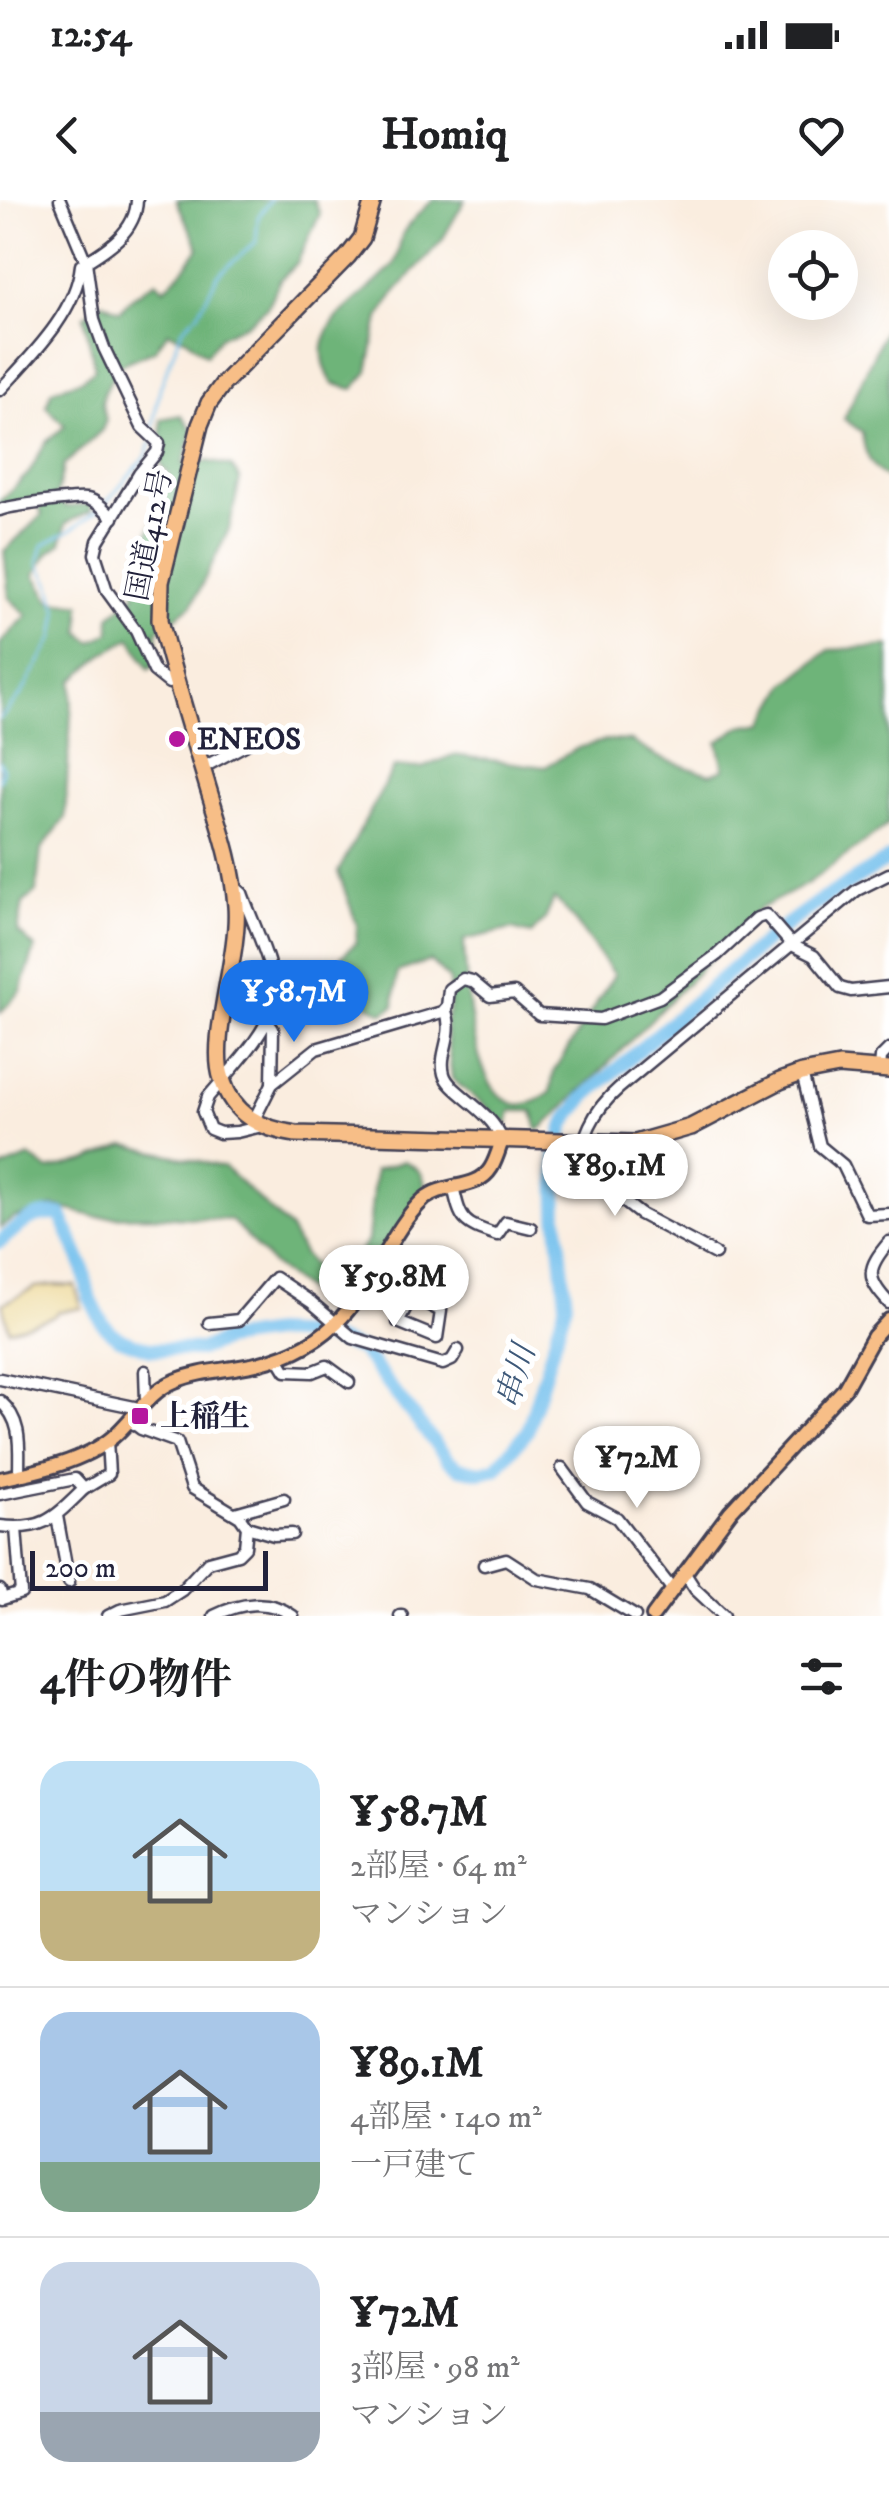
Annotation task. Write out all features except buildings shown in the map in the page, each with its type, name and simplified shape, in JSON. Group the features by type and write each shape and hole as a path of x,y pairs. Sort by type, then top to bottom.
{"highway":[{"name":"国道412号","path":"222,1080 218,1049 236,944 234,886 160,620 161,582 209,403 348,256 362,238 372,200"},
{"path":"222,1080 241,1113 258,1124 296,1134 635,1143 669,1136 802,1073 838,1066 884,1070"}],"main road":[{"path":"0,1479 80,1455 106,1441 176,1380 282,1357 335,1324 419,1204 437,1191 471,1183 486,1174 502,1140"},
{"path":"653,1616 730,1512 845,1388 874,1336 889,1320"}],"street":[{"path":"60,200 86,262 94,320 104,348 145,430 156,440 157,452 106,511 95,554 104,586 136,631 154,672 169,683 175,682"},
{"path":"0,406 2,388 70,303 79,285 81,266 99,256 134,221 137,200"},
{"path":"0,510 80,498 106,511"},
{"path":"202,768 244,745"},
{"path":"715,1254 640,1214 586,1172 582,1141 590,1123 610,1095 790,943 857,890 889,874"},
{"path":"234,886 242,894 272,980 274,1000 267,1021 204,1105 205,1121 220,1133 258,1124 272,1084 274,1029 267,1021"},
{"path":"502,1140 496,1123 445,1077 443,1066 450,1028 446,1010 453,983 468,979 490,996 514,993 539,1015 601,1020 660,997 718,954 760,916 768,917 790,943 814,956 844,990 889,987"},
{"path":"272,1084 316,1049 446,1010"},
{"path":"884,1070 880,1057 889,1049"},
{"path":"802,1073 820,1146 844,1166 867,1215 889,1214"},
{"path":"453,1186 459,1212 468,1225 498,1234 506,1222 531,1228"},
{"path":"889,1242 874,1260 871,1277 876,1290 889,1303"},
{"path":"376,1270 441,1311 437,1338 398,1322 412,1296"},
{"path":"209,1322 239,1320 275,1278 359,1341 443,1364 452,1360 458,1350"},
{"path":"282,1357 286,1371 312,1372 327,1366 349,1382"},
{"path":"0,1378 143,1405 146,1371"},
{"path":"0,1401 18,1428 19,1474"},
{"path":"129,1420 141,1430 177,1442 192,1488 204,1498 236,1513 247,1527 274,1535 292,1534"},
{"path":"0,1526 43,1525 57,1516 84,1489 109,1474 106,1441"},
{"path":"562,1468 587,1502 617,1518 672,1589"},
{"path":"0,1494 75,1479 84,1489"},
{"path":"236,1513 284,1500"},
{"path":"57,1516 68,1582"},
{"path":"108,1616 175,1595 208,1562 242,1551 247,1527"},
{"path":"0,1590 2,1598 21,1594 16,1528"},
{"path":"484,1565 506,1560 536,1579 590,1589 635,1616"},
{"path":"684,1572 724,1616"},
{"path":"214,1616 236,1606 265,1604 293,1616"}],"green space":[{"path":"176,200 314,200 320,214 297,263 280,280 267,307 248,323 221,336 206,355 187,339 168,332 155,350 119,365 104,392 106,420 102,430 64,465 56,497 65,507 91,504 91,511 66,523 61,544 48,553 35,575 51,601 81,604 80,632 92,642 110,632 110,616 135,595 138,556 170,475 162,466 161,419 181,415 193,430 183,465 207,461 231,466 240,479 229,529 192,605 157,631 158,662 149,669 131,638 102,655 73,681 65,818 41,850 36,892 23,903 18,932 35,948 21,991 0,1013 0,644 27,615 9,598 4,551 42,515 37,501 0,506 0,501 29,473 46,442 65,426 46,406 52,390 81,380 95,369 84,316 103,302 120,311 156,281 164,289 199,248"},
{"path":"433,200 465,200 442,240 396,291 379,318 368,372 353,389 333,384 324,364 323,346 328,331 393,265 405,230"},
{"path":"889,321 889,480 870,460 862,432 844,419"},
{"path":"889,646 889,824 807,884 759,909 538,1131 533,1111 511,1111 508,1125 452,1079 445,1023 450,1006 449,979 430,961 397,972 394,1006 383,1013 338,979 341,957 356,943 357,925 338,872 394,767 422,768 453,755 545,767 578,748 607,740 631,741 658,757 711,774 724,769 718,742 741,726 764,722 786,684 829,650","holes":["554,899 614,975 554,1071 550,1093 524,1104 504,1099 489,1081 478,1054 467,990 464,940 512,929 531,934 545,919"]},
{"path":"126,1145 224,1167 289,1228 319,1272 344,1271 368,1240 375,1170 404,1161 410,1164 422,1175 425,1198 348,1305 331,1309 273,1265 231,1220 96,1217 55,1206 14,1218 0,1228 0,1169 30,1157 48,1170 86,1161"}],"sand":[{"path":"75,1286 82,1308 58,1312 9,1330 2,1304 36,1287"}],"waterway":[{"path":"152,430 160,388 182,329 198,314 218,275 256,242 258,217 270,200"},
{"path":"105,504 146,456 151,443"},
{"path":"0,719 21,695 54,637 58,612 51,586 38,562 43,545 100,509"},
{"path":"0,762 0,780"},
{"name":"串川","path":"0,1242 35,1217 61,1215 103,1324 118,1338 150,1349 200,1350 225,1340 273,1333 314,1335 361,1350 448,1460 459,1468 481,1472 496,1468 527,1432 566,1303 556,1157 565,1123 585,1097 771,936 889,859"}],"place":[{"name":"ENEOS","path":"177,739"},
{"name":"上稲生","path":"140,1416"}]}
